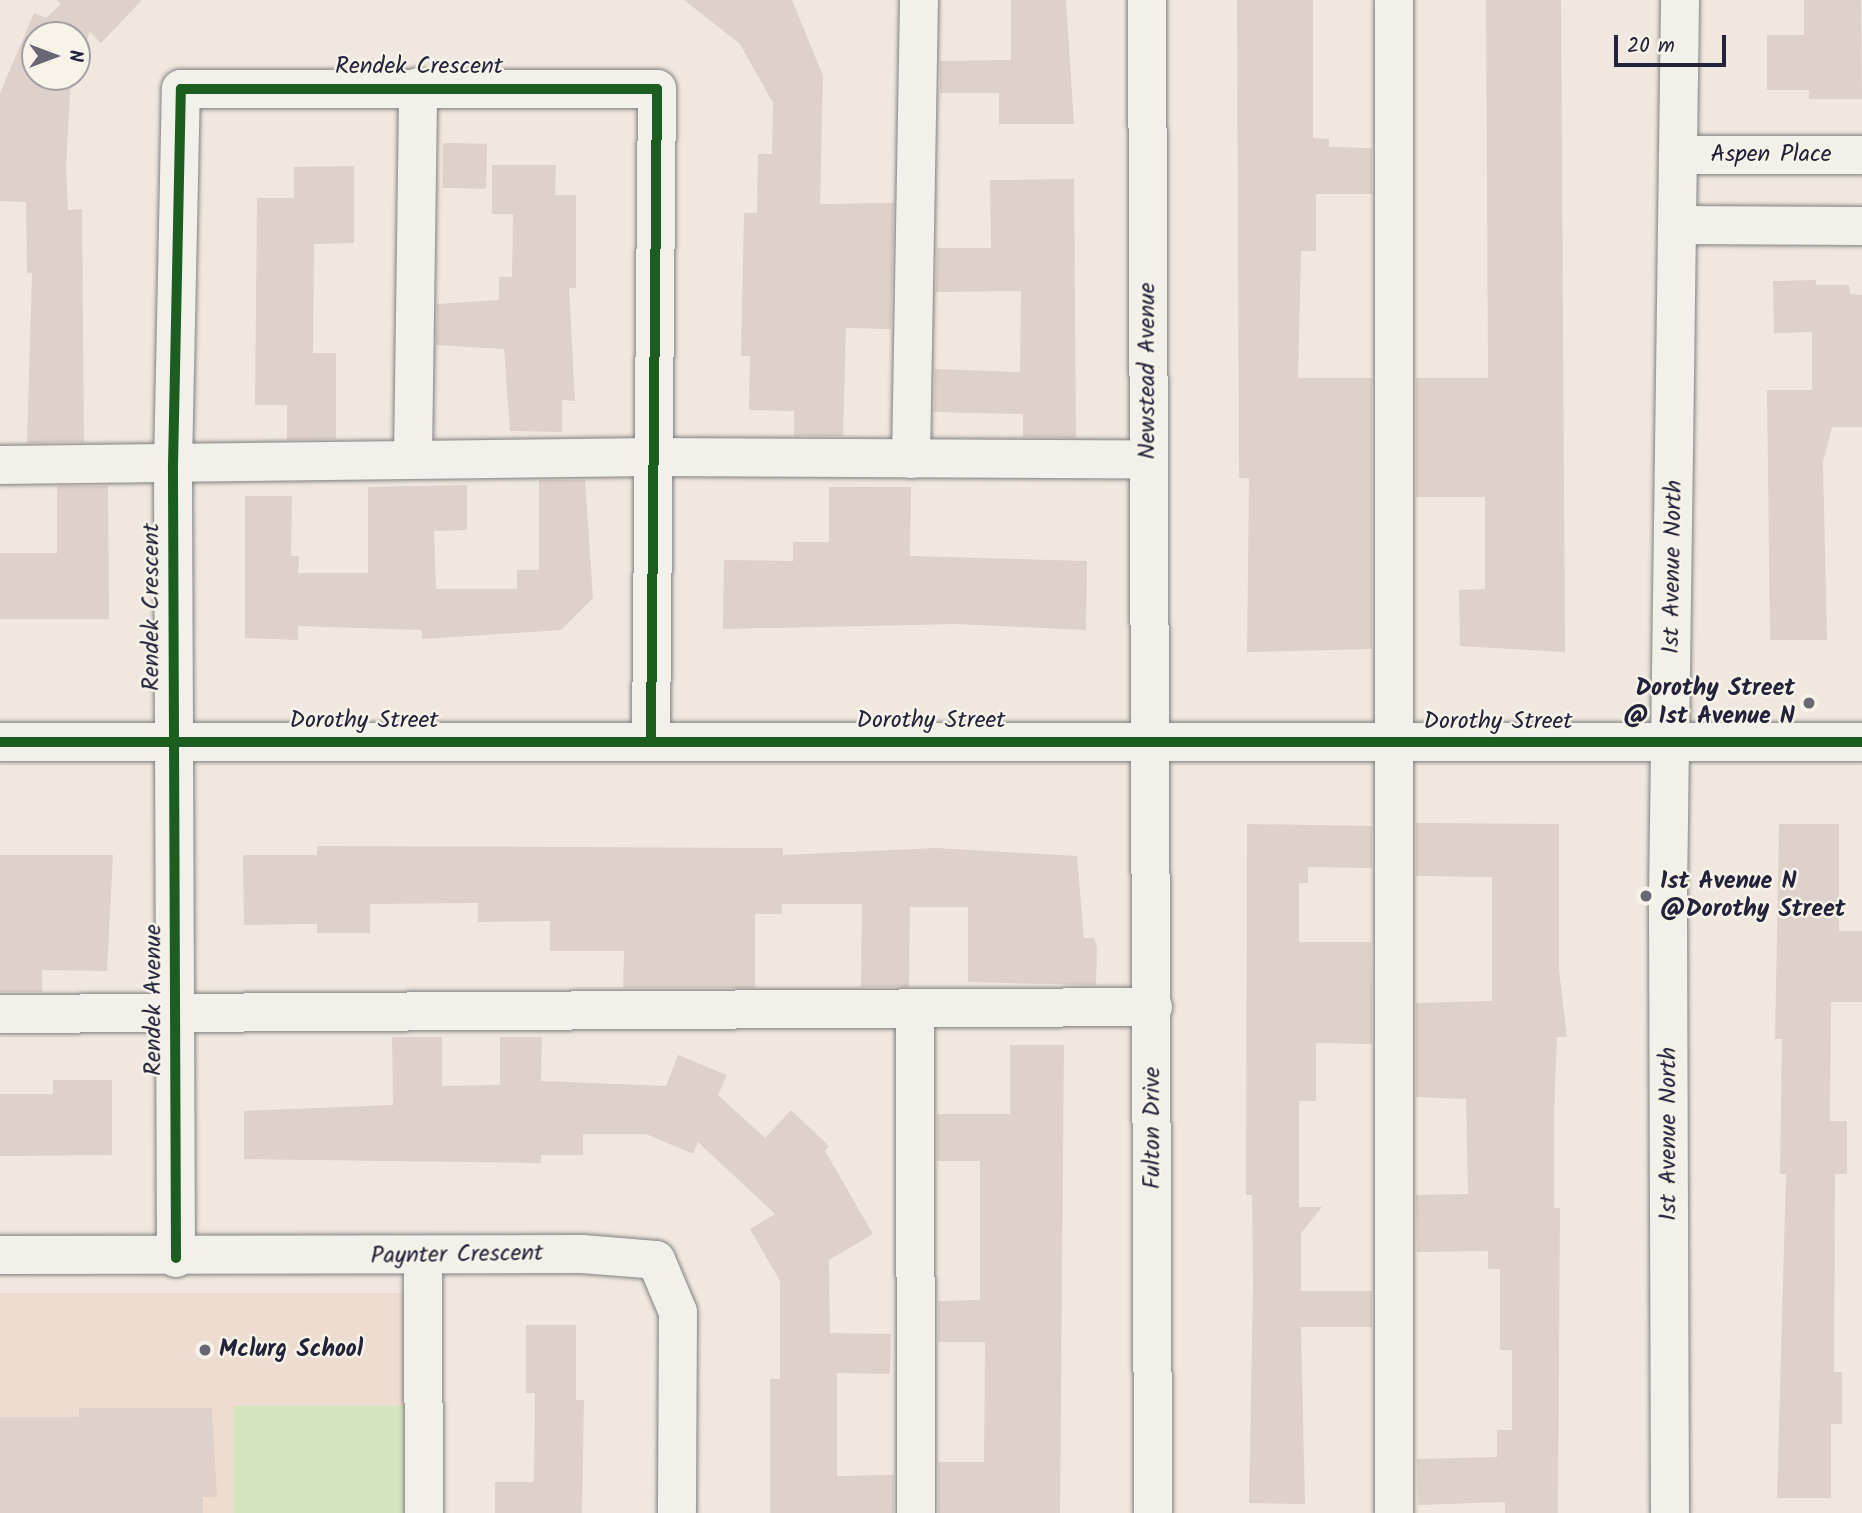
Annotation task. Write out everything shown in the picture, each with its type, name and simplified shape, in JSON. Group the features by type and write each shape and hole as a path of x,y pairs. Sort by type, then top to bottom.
{"street":[{"path":"911,459 919,0"},
{"name":"Newstead Avenue","path":"1147,0 1148,460 1154,742"},
{"path":"1394,0 1394,1513"},
{"name":"1st Avenue North","path":"1670,1513 1670,743 1680,225 1680,0"},
{"path":"413,458 418,87"},
{"name":"Rendek Crescent","path":"174,742 173,465 181,89 418,87 657,89 651,742"},
{"name":"Aspen Place","path":"1680,155 1862,155"},
{"path":"1680,225 1862,226"},
{"path":"0,465 173,465 413,458 1148,460"},
{"name":"Dorothy Street","path":"0,742 1862,742"},
{"name":"Rendek Avenue","path":"174,742 176,1258"},
{"name":"Fulton Drive","path":"1153,1513 1154,742"},
{"path":"0,1014 915,1011 1153,1007"},
{"path":"915,1011 916,1513"},
{"name":"Paynter Crescent","path":"0,1255 176,1258 582,1254 656,1260 678,1312 677,1513"},
{"path":"423,1256 424,1513"}],"shaded area":[{"name":"Mclurg School","path":"0,1293 410,1293 410,1513 0,1513"}],"green space":[{"path":"234,1406 411,1406 411,1513 234,1513"}],"building":[{"path":"57,0 142,0 101,43 91,33 91,21 31,21 34,13 46,18 61,4"},
{"path":"684,0 792,0 823,76 820,204 894,203 891,329 846,328 843,436 794,436 794,411 749,410 750,356 741,356 744,213 757,213 758,154 772,154 773,103 740,44"},
{"path":"1011,0 1066,0 1074,124 999,124 999,93 940,93 940,61 1011,60"},
{"path":"1237,0 1313,0 1313,138 1329,139 1329,147 1372,148 1372,194 1316,194 1316,251 1301,251 1298,378 1372,378 1372,649 1247,652 1249,478 1239,478"},
{"path":"1486,0 1561,0 1565,652 1460,646 1459,590 1485,589 1485,497 1416,497 1416,378 1488,378"},
{"path":"1804,0 1861,0 1862,99 1809,99 1809,90 1767,90 1767,35 1804,35"},
{"path":"21,44 21,91 70,91 66,165 68,210 82,209 84,442 27,443 32,273 27,273 26,202 0,201 0,93"},
{"path":"443,143 487,144 486,189 442,188"},
{"path":"492,165 556,165 555,195 576,195 576,288 569,288 575,401 562,400 562,432 510,431 504,349 436,345 437,304 499,300 499,277 512,277 513,214 492,214"},
{"path":"354,166 354,243 314,244 313,353 336,353 336,439 287,440 287,405 255,405 257,198 294,198 294,167"},
{"path":"1074,179 1076,438 1023,437 1023,414 934,412 935,369 1020,372 1021,291 936,292 937,248 991,248 990,180"},
{"path":"1816,280 1816,285 1849,285 1850,294 1862,295 1862,427 1832,427 1823,462 1827,640 1770,640 1767,390 1812,390 1812,332 1774,333 1773,281"},
{"path":"539,480 585,480 593,598 561,630 422,639 422,630 298,626 298,640 245,638 245,496 292,496 291,556 299,556 298,573 368,573 368,487 467,485 467,530 434,531 436,589 517,589 517,570 539,570"},
{"path":"57,486 108,486 109,619 0,619 0,553 57,553"},
{"path":"829,487 911,487 910,556 1087,561 1086,630 956,624 723,629 724,560 793,561 793,542 829,542"},
{"path":"1416,823 1559,824 1559,970 1567,1037 1557,1037 1554,1114 1554,1208 1560,1208 1558,1513 1505,1513 1505,1502 1418,1505 1417,1459 1497,1457 1497,1430 1512,1430 1512,1350 1500,1350 1500,1269 1488,1269 1488,1251 1417,1252 1416,1195 1468,1194 1466,1099 1416,1097 1416,1003 1492,1001 1492,877 1416,876"},
{"path":"1247,824 1372,826 1372,868 1308,867 1308,883 1299,883 1299,942 1371,942 1372,1004 1372,1044 1316,1043 1316,1101 1299,1101 1299,1207 1322,1207 1301,1233 1301,1291 1372,1291 1372,1327 1301,1327 1305,1504 1249,1503 1253,1286 1252,1195 1246,1195"},
{"path":"1779,824 1839,824 1839,931 1862,931 1862,1002 1831,1002 1830,1121 1847,1121 1847,1174 1835,1174 1834,1372 1842,1372 1842,1424 1831,1424 1831,1498 1777,1498 1786,1174 1780,1174 1782,1039 1775,1039"},
{"path":"317,846 783,848 783,855 936,848 1077,856 1084,938 1094,938 1097,947 1096,985 968,982 968,907 910,907 909,987 861,987 862,904 782,904 782,914 755,914 755,988 623,988 624,951 550,951 550,921 478,922 478,903 370,904 370,933 317,933 317,924 244,925 243,855 317,855"},
{"path":"0,855 113,855 107,971 42,970 42,992 0,992"},
{"path":"392,1037 442,1037 442,1086 500,1085 500,1037 542,1037 541,1081 666,1086 678,1055 727,1075 718,1095 765,1138 791,1110 829,1146 825,1151 873,1234 829,1260 830,1333 891,1334 890,1374 837,1373 837,1476 894,1475 894,1513 770,1513 770,1379 780,1379 780,1281 750,1229 775,1214 698,1142 693,1154 646,1134 583,1134 583,1155 541,1155 541,1163 244,1159 244,1111 393,1105"},
{"path":"1010,1045 1064,1045 1060,1513 938,1513 938,1462 984,1462 985,1342 938,1342 938,1301 980,1300 980,1161 937,1161 937,1114 1010,1114"},
{"path":"53,1080 112,1080 112,1155 0,1156 0,1094 53,1094"},
{"path":"526,1325 576,1325 576,1400 584,1400 582,1513 495,1513 495,1482 534,1482 535,1393 526,1393"},
{"path":"79,1408 212,1408 217,1497 203,1497 203,1513 0,1513 0,1417 79,1417"}],"cycle path":[{"path":"176,1258 173,465 181,89 657,89 651,742"},
{"path":"0,742 1862,742"}],"place":[{"name":"Dorothy Street @ 1st Avenue N","path":"1809,703"},
{"name":"1st Avenue N @Dorothy Street","path":"1646,896"},
{"name":"Mclurg School","path":"205,1350"}]}
